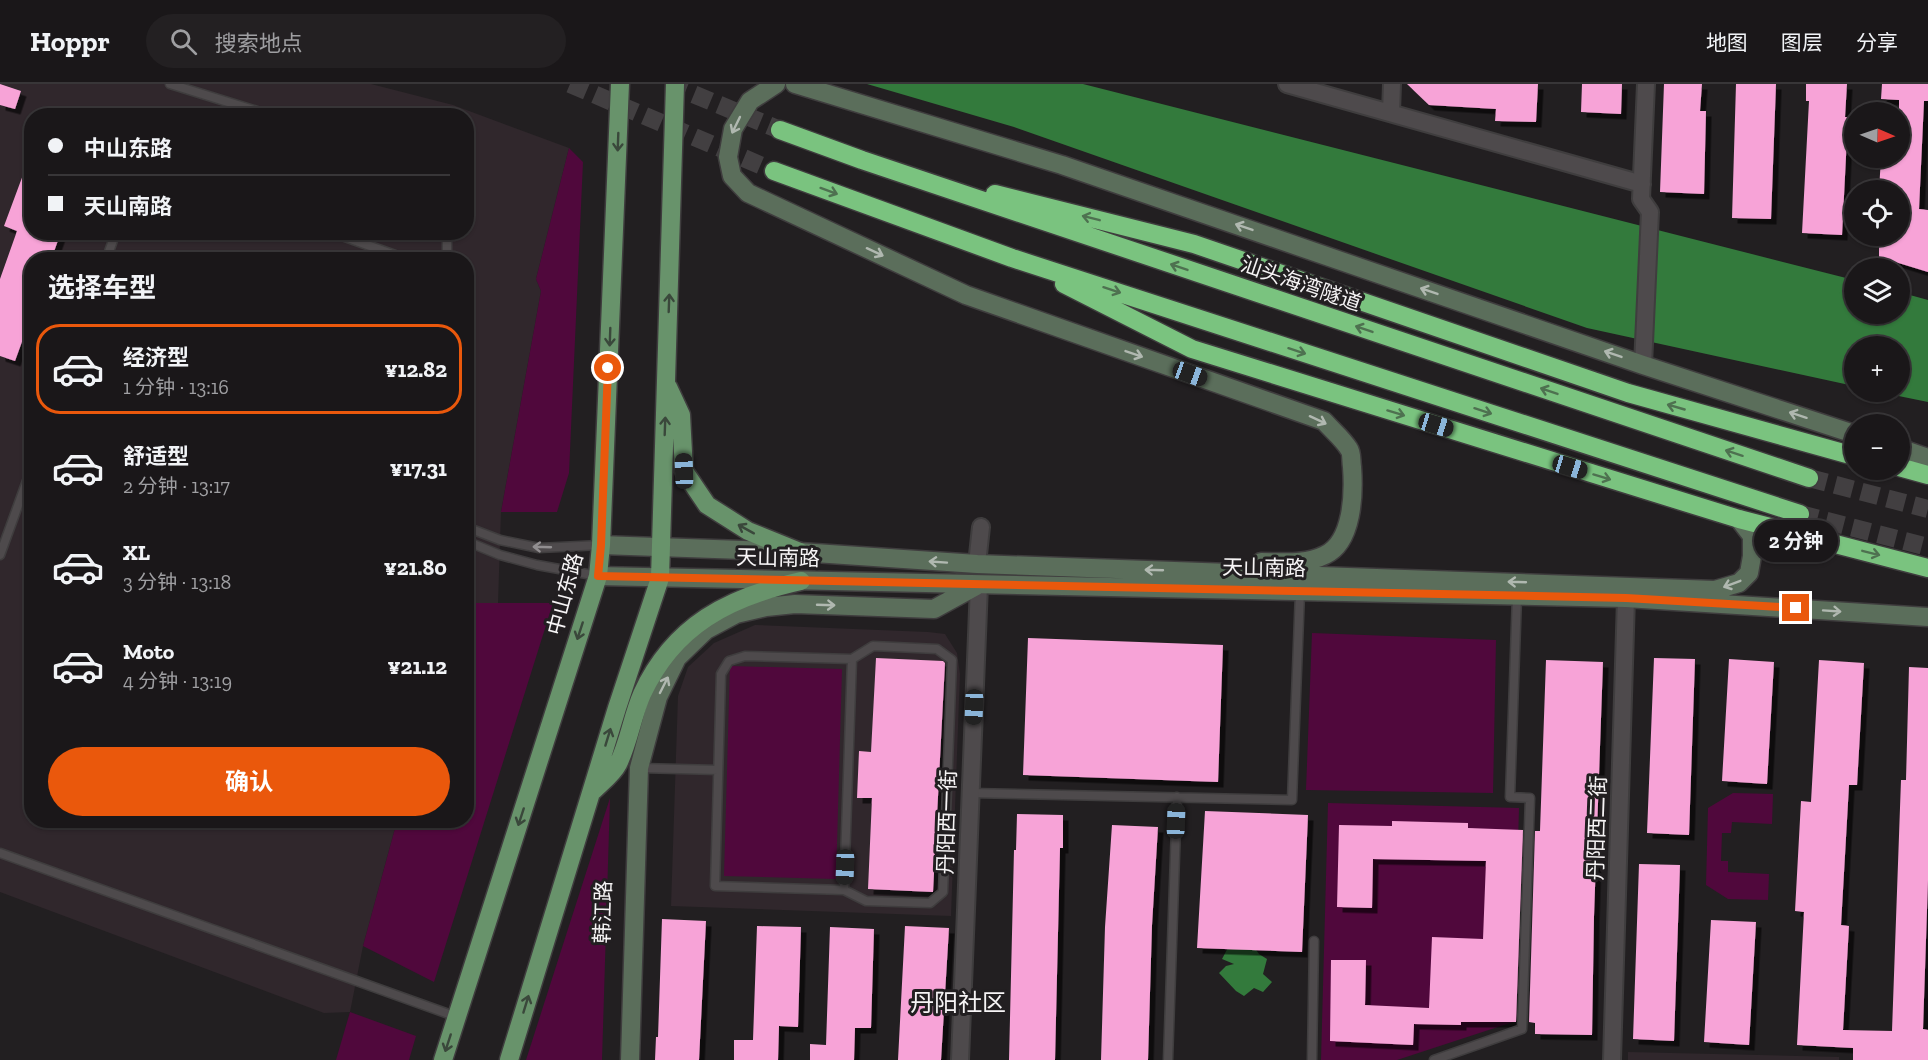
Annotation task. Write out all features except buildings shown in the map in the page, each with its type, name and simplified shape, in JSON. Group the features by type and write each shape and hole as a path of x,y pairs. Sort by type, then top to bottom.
{"highway":[{"name":"汕头海湾隧道","path":"780,130 862,160 1809,478"},
{"path":"862,160 1194,244 1628,393 1844,453"},
{"path":"774,171 1012,258 1800,514"},
{"path":"1012,258 1192,349 1739,519 1928,568"},
{"path":"1910,470 1928,475"}],"main road":[{"name":"中山东路","path":"443,1060 598,576 620,84"},
{"path":"509,1060 590,795 660,578 675,84"},
{"path":"776,84 750,101 733,129 728,157 732,176 748,193 966,295 1324,421 1350,450 1353,480 1352,506 1347,527 1337,546 1328,554 1309,562 1227,562 1182,571"},
{"path":"795,84 1062,165 1643,357 1844,430"},
{"path":"666,382 681,415 684,471 707,506 748,531 800,552"},
{"path":"1910,452 1928,458"},
{"name":"天山南路","path":"601,545 800,552 977,564 1715,590 1739,583 1749,573 1752,536 1739,519"},
{"name":"天山南路","path":"598,576 1626,598 1928,617"},
{"path":"590,795 618,766 642,696 660,661 682,636 707,616 731,603 774,587 801,581"},
{"path":"639,768 658,697 677,658 706,630 736,614 766,607 795,604 934,609 979,585"},
{"name":"韩江路","path":"630,1060 639,768"},
{"name":"韩江路","path":"620,1060 630,802 639,768"}],"street":[{"path":"1287,84 1642,184"},
{"path":"1391,113 1392,84"},
{"path":"1643,357 1650,212 1641,199 1646,84"},
{"path":"977,564 981,527"},
{"name":"丹阳西一街","path":"960,1060 979,585"},
{"name":"丹阳西二街","path":"1612,1060 1626,598"}],"lane":[{"path":"170,84 247,108"},
{"path":"353,240 387,252"},
{"path":"0,555 24,489"},
{"path":"474,530 500,540 539,548 601,545"},
{"path":"474,544 537,566 598,576"},
{"path":"971,794 1293,800 1300,592"},
{"path":"1434,1060 1522,1029 1530,798 1510,797 1517,596"},
{"path":"873,646 937,649 952,660 943,892 930,903 866,901 844,890 715,886 722,674 729,661 745,656 852,659 873,646"},
{"path":"844,890 852,659"},
{"path":"639,768 718,770"},
{"path":"1168,1060 1177,798"},
{"path":"0,853 457,1017"},
{"path":"1312,1060 1314,941"}],"shaded area":[{"path":"0,84 371,84 461,108 24,108 24,240 474,240 474,113 569,148 536,279 541,291 501,512 498,603 474,603 474,252 24,252 24,828 395,828 363,946 350,1012 324,1013 0,892"},
{"path":"867,84 1083,84 1844,277 1844,324 1910,324 1910,295 1928,300 1928,402 1910,398 1910,336 1844,336 1844,384 1587,328 1014,127"},
{"path":"569,148 583,162 569,473 557,512 501,512 541,291 536,279"},
{"path":"474,603 553,603 434,982 363,946 395,828 474,828"},
{"path":"755,625 945,634 957,653 960,674 951,916 671,906 678,696 688,667 714,643"},
{"path":"1312,633 1496,640 1493,793 1306,790"},
{"path":"730,666 842,669 836,879 724,876"},
{"path":"1733,793 1773,794 1772,824 1732,822 1731,833 1722,833 1721,861 1728,861 1728,872 1769,874 1768,900 1728,899 1706,885 1708,808"},
{"path":"610,798 602,1060 526,1060"},
{"path":"1328,803 1519,808 1513,1022 1397,1060 1321,1060"},
{"path":"1232,940 1249,940 1259,954 1267,959 1263,974 1272,982 1263,992 1254,988 1244,996 1219,973 1226,966 1234,964 1222,959"},
{"path":"350,1012 416,1036 409,1060 336,1060"},
{"path":"1628,1052 1839,1057 1839,1060 1628,1060"}],"tunnel":[{"path":"570,84 774,171"},
{"path":"669,84 780,130"},
{"path":"1809,478 1928,509"},
{"path":"1800,514 1928,547"}],"district":[{"name":"丹阳社区","path":"958,1003"}],"route":[{"path":"608,368 598,576 1626,598 1796,608"}]}
